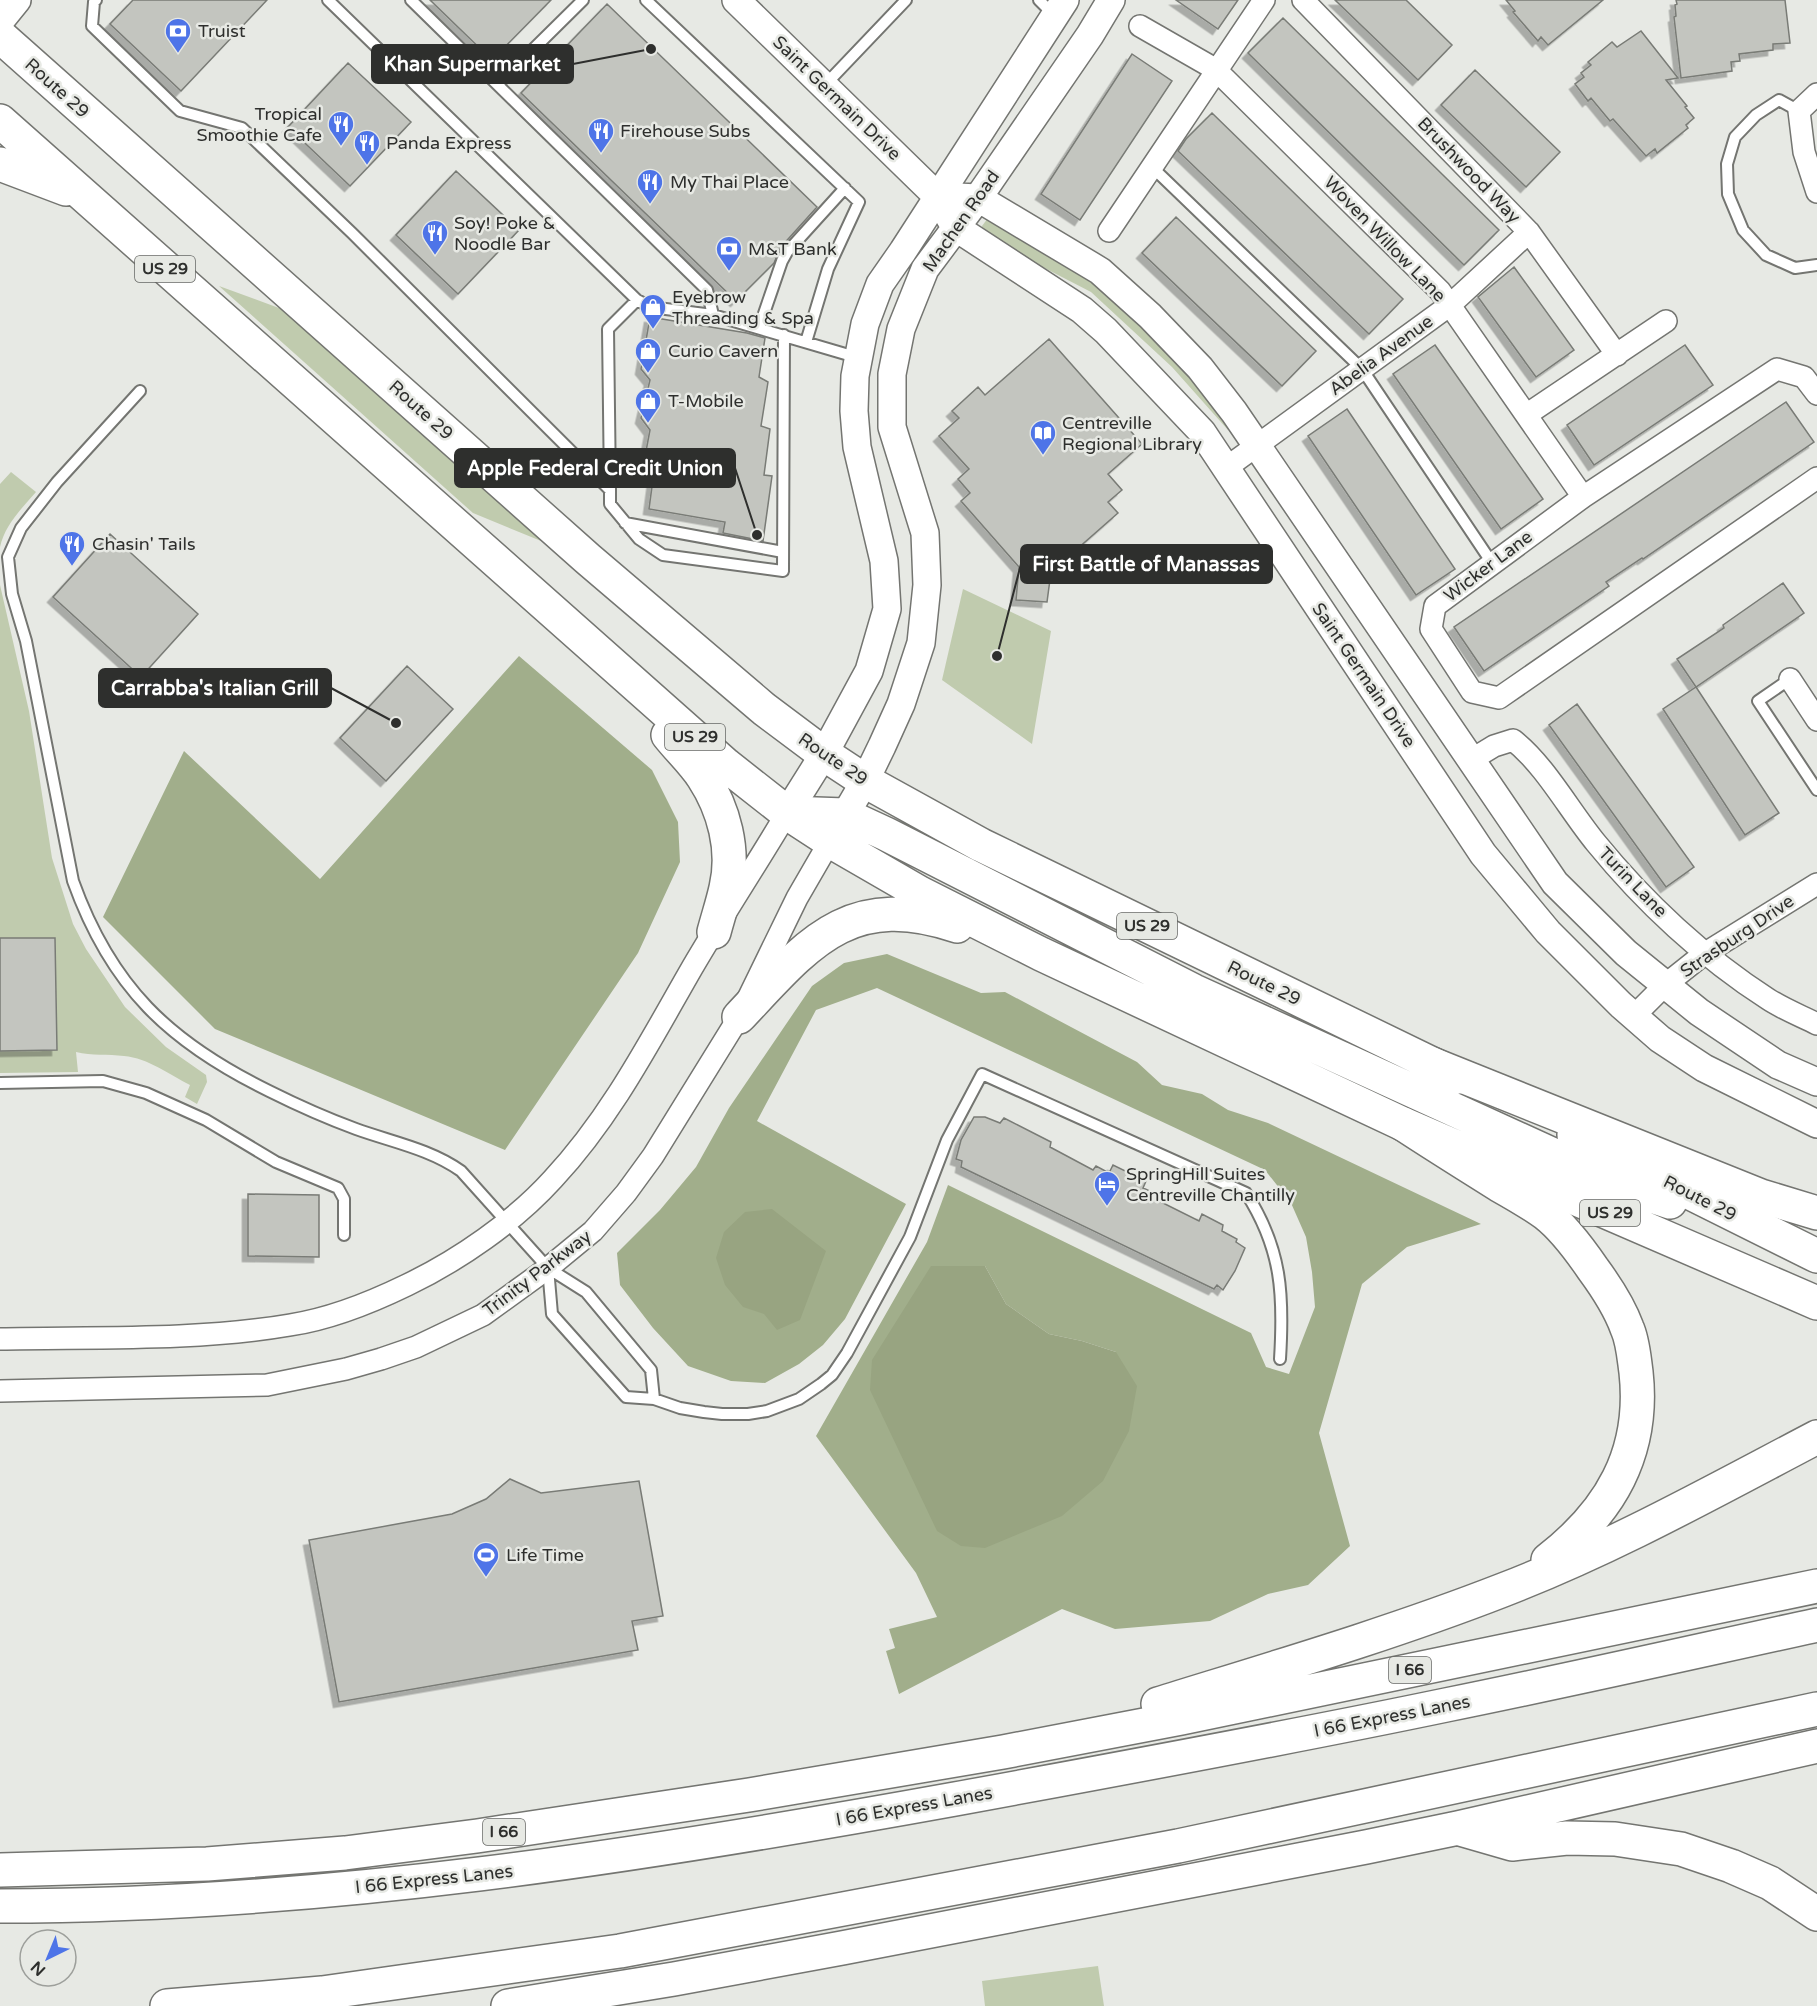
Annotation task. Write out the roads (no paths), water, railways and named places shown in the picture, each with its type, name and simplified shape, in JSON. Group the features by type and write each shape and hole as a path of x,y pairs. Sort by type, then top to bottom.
{"main road":[{"name":"Route 29","path":"0,36 588,559 764,709 824,754 865,781 990,850 1432,1064 1808,1252"},
{"name":"US 29","path":"0,121 605,660 726,765 787,813"},
{"path":"0,164 83,196"},
{"path":"605,660 703,777 715,800 725,827 729,847 727,885 714,932"},
{"path":"787,813 837,828 886,834 1194,991 1619,1185 1808,1252"},
{"name":"US 29","path":"837,828 920,893 1041,954 1402,1124 1817,1304"},
{"path":"739,1017 796,957 823,936 840,926 870,917 894,913 931,917 1041,954"},
{"path":"1432,1064 1761,1196 1817,1214"},
{"path":"1402,1124 1547,1214 1579,1249 1609,1291 1629,1330 1638,1405 1634,1437 1625,1467 1611,1494 1576,1536 1542,1564 1504,1589"},
{"path":"1003,1752 1329,1651 1504,1589 1634,1532 1817,1437"},
{"name":"I 66","path":"0,1870 207,1864 345,1853 738,1797 1003,1752 1181,1718 1817,1586"},
{"name":"I 66 Express Lanes","path":"0,1906 88,1906 244,1897 401,1884 593,1859 793,1828 1230,1749 1817,1625"},
{"path":"167,2006 322,1994 665,1943 1178,1846 1817,1709"},
{"path":"508,2006 842,1948 1458,1828 1817,1746"},
{"path":"1458,1828 1512,1844 1567,1838 1615,1839 1681,1849 1731,1866 1770,1883 1817,1914"}],"street":[{"path":"0,21 17,0"},
{"name":"Saint Germain Drive","path":"736,0 937,196 955,227 1082,310 1106,331 1202,432 1483,854 1548,932 1660,1039 1704,1068 1817,1124"},
{"name":"Machen Road","path":"837,828 865,781 901,704 921,643 927,585 925,533 892,427 892,374 901,329 925,269 978,198 1090,35 1111,0"},
{"path":"1109,231 1215,69 1264,0"},
{"name":"Brushwood Way","path":"1303,0 1529,232 1617,355"},
{"name":"Machen Road","path":"787,813 824,754 869,671 887,609 884,561 857,447 854,411 855,376 865,324 880,284 903,251 1053,5"},
{"name":"Woven Willow Lane","path":"1140,26 1215,69 1440,291 1583,497"},
{"path":"1817,94 1799,111 1804,152 1817,192"},
{"path":"937,196 978,198 1100,271 1150,316 1200,368 1257,445 1555,883 1626,953 1665,986 1738,1040 1778,1065 1817,1082"},
{"name":"Abelia Avenue","path":"1226,468 1450,305 1529,232"},
{"path":"1526,415 1666,321"},
{"name":"Wicker Lane","path":"1817,394 1804,377 1777,369 1583,497 1492,563 1435,606 1431,629 1472,692 1499,698 1817,478"},
{"path":"1790,679 1817,720"},
{"name":"Turin Lane","path":"1471,760 1494,746 1513,740 1528,752 1578,821 1617,868 1704,954 1769,1000 1817,1024"},
{"path":"0,1339 191,1335 242,1332 292,1325 330,1316 369,1302 423,1277 474,1247 552,1181 614,1101 787,813"},
{"name":"Trinity Parkway","path":"0,1391 267,1385 335,1372 381,1359 417,1347 483,1315 548,1268 593,1231 626,1193 653,1156 739,1017 797,898 837,828"},
{"name":"Strasburg Drive","path":"1634,1016 1665,986 1704,954 1817,884"}],"lane":[{"path":"96,0 92,26 180,111 242,128 376,256 610,490"},
{"path":"327,0 637,300 650,307 714,315 859,358"},
{"path":"411,0 707,290 714,315"},
{"path":"498,84 583,0"},
{"path":"646,0 860,202 828,269 806,342"},
{"path":"825,86 906,0"},
{"path":"1799,111 1779,100 1756,115 1735,137 1727,164 1728,194 1743,230 1766,255 1795,268 1817,265"},
{"path":"1152,167 1362,369 1492,563"},
{"path":"759,328 787,252 845,188"},
{"path":"637,300 608,329 610,504 639,539 663,555 783,571 784,335"},
{"path":"140,391 57,482 21,528 8,558 12,594 26,641 73,881 100,944 128,985 156,1016 187,1044 248,1081 310,1111 447,1161 461,1171 548,1268 586,1292 651,1370 654,1399"},
{"path":"625,523 783,552"},
{"path":"1790,679 1758,701 1817,790"},
{"path":"548,1268 552,1314 626,1397 654,1399 680,1407 722,1414 767,1411 799,1399 832,1375 847,1353 910,1237 947,1140 982,1074 1246,1193 1263,1224 1280,1283 1283,1320 1280,1359"},
{"path":"0,1083 103,1081 146,1093 206,1120 276,1162 338,1188 344,1199 344,1235"}],"place":[{"name":"Khan Supermarket","path":"651,49"},
{"name":"Truist","path":"178,54"},
{"name":"Tropical Smoothie Cafe","path":"341,147"},
{"name":"Firehouse Subs","path":"601,154"},
{"name":"Panda Express","path":"367,166"},
{"name":"My Thai Place","path":"650,205"},
{"name":"Soy! Poke & Noodle Bar","path":"435,256"},
{"name":"M&T Bank","path":"729,272"},
{"name":"Eyebrow Threading & Spa","path":"653,330"},
{"name":"Curio Cavern","path":"648,374"},
{"name":"T-Mobile","path":"648,424"},
{"name":"Centreville Regional Library","path":"1043,456"},
{"name":"Apple Federal Credit Union","path":"757,535"},
{"name":"Chasin' Tails","path":"72,567"},
{"name":"First Battle of Manassas","path":"997,656"},
{"name":"Carrabba's Italian Grill","path":"396,723"},
{"name":"SpringHill Suites Centreville Chantilly","path":"1107,1207"},
{"name":"Life Time","path":"486,1578"}]}
